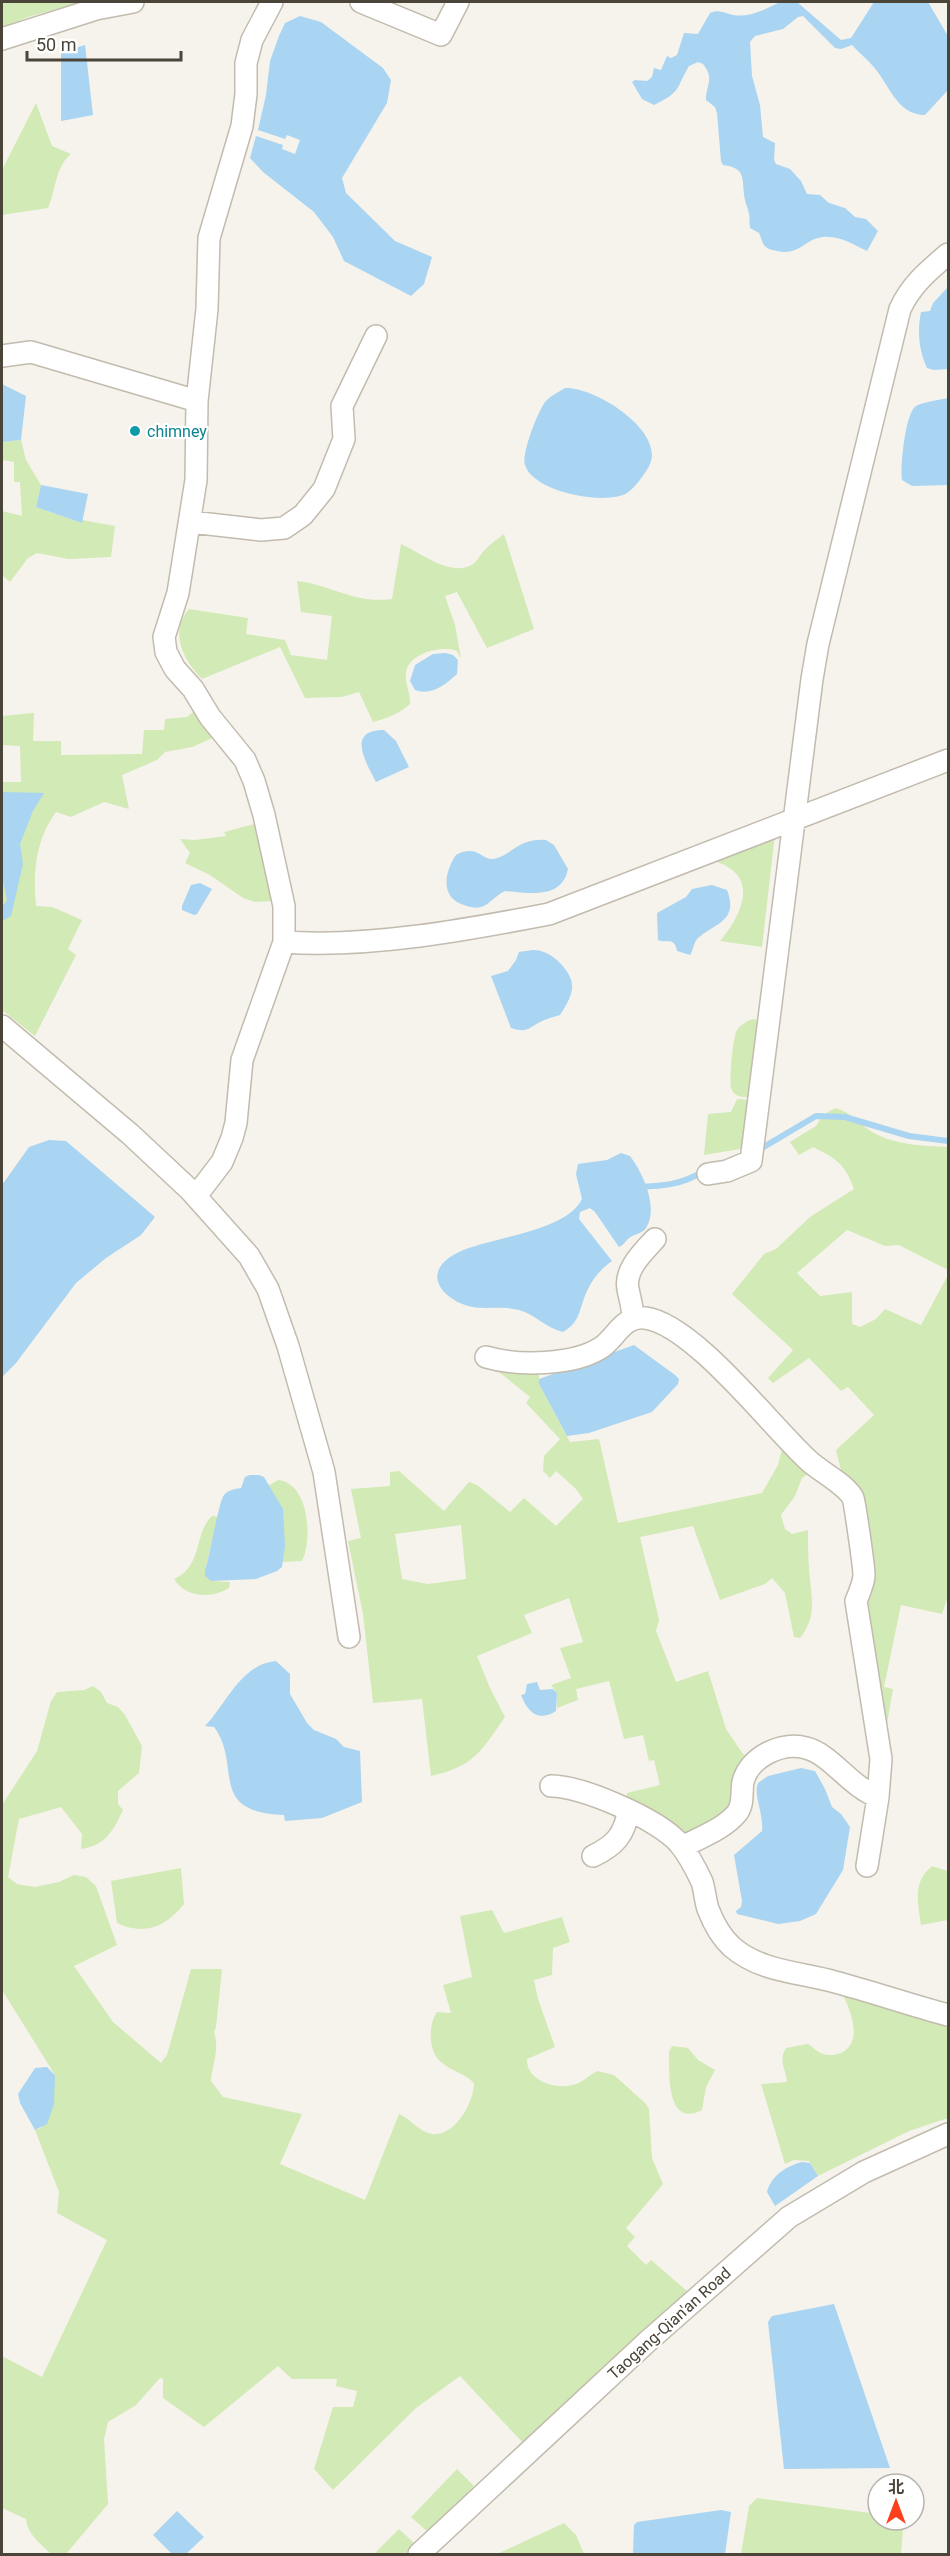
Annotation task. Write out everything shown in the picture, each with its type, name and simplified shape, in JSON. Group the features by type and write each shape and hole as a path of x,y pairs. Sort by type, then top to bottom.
{"street":[{"path":"2,39 96,9 133,2"},
{"path":"196,1196 222,1162 232,1138 236,1123 242,1060 284,942 284,906 254,781 245,760 210,717 193,689 175,669 166,652 164,637 178,593 195,480 197,401 206,320 209,238 242,126 246,94 246,63 252,40 272,2"},
{"path":"361,2 441,35 458,2"},
{"path":"708,1174 727,1171 751,1161 818,644 900,309 907,292 948,254"},
{"path":"190,522 261,530 284,528 303,516 324,489 344,439 342,406 376,336"},
{"path":"2,356 31,352 197,401"},
{"path":"284,942 314,944 400,937 493,925 549,914 948,760"},
{"path":"2,1026 130,1134 196,1196 249,1256 268,1289 288,1346 324,1472 349,1637"},
{"path":"633,1318 627,1280 632,1267 655,1239"},
{"path":"486,1357 498,1360 539,1362 578,1357 602,1347 623,1324 633,1318 660,1321 691,1342 726,1375 809,1462 836,1481 853,1497 864,1576 856,1601 881,1760 878,1797 867,1866"},
{"path":"682,1847 726,1823 738,1812 742,1801 743,1781 751,1766 768,1753 783,1748 808,1748 828,1760 858,1788 878,1797"},
{"path":"551,1786 582,1791 662,1829 682,1847 701,1882 708,1908 717,1928 732,1947 749,1959 773,1969 832,1981 948,2015"},
{"path":"593,1856 613,1846 618,1840 625,1827 628,1811"},
{"name":"Taogang-Qian'an Road","path":"419,2554 647,2342 789,2217 857,2176 948,2134"}],"green space":[{"path":"2,2 81,2 28,17 2,28"},
{"path":"36,103 52,146 71,154 59,172 48,208 2,215 2,170"},
{"path":"21,440 26,460 41,485 36,507 82,523 82,520 115,526 111,557 69,559 37,553 28,558 10,582 2,575 2,511 22,516 20,482 14,482 14,462 2,460 2,442"},
{"path":"504,534 534,629 487,648 457,592 445,596 455,625 461,659 457,651 443,649 427,652 413,660 406,672 410,704 383,719 373,722 359,692 342,697 305,698 280,647 202,679 184,655 179,636 183,618 189,609 248,618 246,634 285,640 291,655 327,660 332,616 301,612 297,581 354,597 392,599 401,544 437,563 465,568 474,563"},
{"path":"198,708 217,736 192,747 165,752 157,760 122,775 129,809 104,802 71,817 56,812 49,823 40,846 35,869 36,906 52,907 82,920 68,949 76,955 35,1036 2,1010 2,782 21,782 20,746 2,745 2,716 34,713 33,741 61,741 61,755 142,754 144,730 164,730 165,719 187,717"},
{"path":"262,822 273,901 255,902 243,898 210,875 185,863 190,853 180,839 195,840 226,836 224,832"},
{"path":"775,834 762,947 720,941 735,920 743,897 738,876 729,867 714,861"},
{"path":"753,1019 757,1020 751,1092 747,1097 742,1097 735,1094 731,1088 733,1049 737,1030 744,1023"},
{"path":"737,1099 753,1100 746,1148 704,1155 708,1114 731,1112"},
{"path":"835,1108 846,1112 874,1133 891,1140 948,1147 948,1270 899,1245 885,1246 847,1230 797,1273 820,1296 852,1292 852,1324 860,1327 876,1319 885,1309 921,1325 948,1275 948,1596 942,1614 901,1605 884,1687 893,1689 884,1741 842,1475 836,1450 874,1415 848,1387 841,1391 809,1358 773,1383 768,1378 793,1350 732,1294 764,1254 776,1249 810,1217 854,1189 843,1168 834,1159 813,1147 799,1155 790,1142 816,1126 823,1115"},
{"path":"498,1366 539,1370 539,1384 570,1442 599,1439 618,1523 762,1493 778,1465 784,1442 812,1471 802,1478 795,1496 781,1515 785,1529 792,1534 808,1530 812,1605 809,1622 800,1638 794,1637 785,1593 772,1578 765,1584 720,1600 693,1526 640,1537 659,1620 656,1631 676,1682 708,1671 726,1729 743,1754 754,1758 735,1807 683,1841 627,1803 627,1793 660,1785 654,1760 649,1761 643,1735 624,1739 609,1681 576,1689 578,1700 557,1708 557,1693 551,1685 571,1678 560,1648 583,1642 569,1598 524,1615 532,1633 477,1656 505,1717 476,1756 458,1767 431,1776 422,1699 373,1703 363,1614 348,1541 361,1538 351,1489 390,1486 390,1472 399,1471 444,1511 469,1482 477,1485 510,1512 524,1498 556,1526 583,1499 575,1488 556,1471 550,1478 543,1471 544,1456 560,1439 526,1403 530,1397 499,1372","holes":["461,1525 466,1579 428,1584 402,1579 395,1534"]},
{"path":"278,1480 288,1483 296,1491 306,1513 307,1539 302,1561 283,1562 284,1526 268,1486"},
{"path":"212,1516 218,1517 205,1570 211,1581 230,1582 229,1588 222,1592 199,1595 185,1590 174,1579 190,1566 206,1523"},
{"path":"93,1686 101,1692 107,1703 118,1707 125,1715 142,1746 139,1773 118,1791 118,1804 123,1810 116,1825 102,1841 81,1849 82,1834 61,1807 19,1819 8,1877 17,1884 35,1887 59,1882 74,1875 86,1877 96,1886 117,1945 74,1966 113,2022 161,2063 167,2055 191,1969 222,1969 214,2032 216,2051 211,2081 223,2097 302,2114 280,2164 365,2200 399,2114 423,2131 432,2134 448,2130 455,2124 467,2108 474,2083 441,2062 432,2045 431,2031 437,2012 451,2013 443,1985 472,1977 460,1916 492,1910 504,1933 562,1917 570,1942 553,1948 552,1975 534,1980 538,1999 555,2047 527,2059 528,2066 531,2073 542,2082 558,2086 576,2084 597,2071 614,2075 646,2104 649,2109 652,2158 663,2184 626,2228 635,2237 627,2246 646,2265 651,2260 687,2291 526,2446 460,2376 416,2408 333,2490 314,2469 333,2407 353,2407 357,2391 336,2386 337,2379 292,2379 278,2366 204,2427 163,2398 163,2379 160,2378 136,2405 108,2422 104,2439 108,2504 66,2554 50,2553 31,2534 26,2519 2,2508 2,2356 42,2377 107,2240 57,2213 59,2192 35,2130 41,2128 55,2075 2,1990 2,1805 37,1751 51,1701 57,1692 84,1690"},
{"path":"932,1866 948,1871 948,1920 921,1925 919,1886 921,1879"},
{"path":"181,1868 184,1904 177,1912 162,1924 145,1929 136,1929 117,1923 111,1881"},
{"path":"840,1989 948,2021 948,2118 909,2131 818,2176 809,2161 794,2160 785,2164 761,2084 787,2082 783,2061 786,2048 808,2044 825,2055 834,2055 848,2047 853,2040 853,2023"},
{"path":"672,2046 688,2048 698,2060 715,2070 706,2087 702,2110 690,2114 682,2112 676,2105 672,2096 669,2072 669,2052"},
{"path":"457,2469 474,2486 429,2533 411,2517"},
{"path":"757,2498 866,2512 866,2532 903,2532 901,2554 741,2554 749,2506"},
{"path":"564,2523 576,2535 584,2554 497,2554"},
{"path":"399,2529 415,2544 405,2554 374,2554"}],"water":[{"path":"780,2 797,2 841,40 851,38 874,2 928,2 948,36 948,90 925,115 915,114 900,104 870,62 852,45 841,49 835,48 803,16 798,17 783,29 755,36 750,42 752,76 760,105 763,137 775,143 774,160 776,164 790,169 801,181 807,194 820,195 829,203 845,208 855,217 866,219 878,231 867,251 835,237 817,238 797,249 785,252 773,250 764,245 759,233 750,228 740,172 723,165 721,161 717,113 715,107 706,100 709,74 703,64 698,62 689,66 674,93 654,105 642,99 632,82 647,81 652,77 654,68 661,70 667,56 671,58 677,55 684,33 698,34 710,13 719,11 739,16 757,12"},
{"path":"300,16 321,22 383,68 391,80 387,103 342,178 346,193 395,241 432,257 424,284 411,296 344,261 333,237 314,212 263,172 250,158 256,136 283,145 282,149 295,154 300,140 287,135 285,139 258,130 266,95 270,61 279,36 285,23"},
{"path":"85,45 93,115 61,121 61,52"},
{"path":"948,287 948,369 934,370 927,368 922,354 919,334 921,312 930,311 933,303"},
{"path":"2,384 26,396 21,440 2,442"},
{"path":"565,388 578,389 610,403 626,414 648,440 652,454 648,468 627,493 617,497 603,498 571,494 541,483 525,465 525,452 543,406 550,397"},
{"path":"948,398 948,485 912,486 902,480 902,474 904,441 912,411 916,406 927,402"},
{"path":"41,485 88,494 82,523 36,507"},
{"path":"446,653 458,660 457,674 443,685 427,692 415,690 410,681 415,665 433,654"},
{"path":"384,730 396,741 409,767 376,782 364,758 362,742 365,736 372,731"},
{"path":"2,792 44,793 33,811 20,844 23,864 11,916 4,920 2,919 2,907 7,900 2,877"},
{"path":"546,840 554,845 568,869 565,879 559,886 533,893 505,891 484,906 476,908 461,904 450,895 447,889 447,875 456,855 469,851 488,859 499,858 528,842"},
{"path":"200,883 212,889 197,914 194,915 182,910 182,906 191,885"},
{"path":"712,885 727,890 730,900 728,915 698,938 690,955 677,951 672,942 658,940 657,913 686,897 692,889"},
{"path":"533,950 549,954 558,961 569,975 572,987 569,1000 560,1015 542,1021 527,1030 520,1030 511,1028 491,976 508,971 519,952"},
{"path":"49,1140 66,1141 155,1217 141,1235 106,1258 76,1283 16,1363 2,1377 2,1185 29,1147"},
{"path":"621,1153 630,1156 644,1181 650,1201 650,1220 644,1230 629,1238 619,1247 595,1212 590,1208 580,1212 579,1219 612,1261 592,1282 576,1319 569,1328 563,1332 557,1330 519,1310 465,1305 446,1294 438,1280 438,1273 441,1265 448,1258 473,1247 561,1219 582,1199 576,1174 578,1164 607,1160"},
{"path":"634,1345 675,1375 679,1379 678,1384 652,1412 589,1433 567,1436 539,1384 539,1379"},
{"path":"250,1475 264,1477 283,1509 285,1546 282,1567 256,1579 211,1581 205,1576 205,1570 222,1499 228,1492 241,1488 245,1477"},
{"path":"276,1661 290,1674 290,1694 307,1723 314,1730 336,1739 344,1747 360,1751 362,1802 322,1818 285,1821 284,1815 260,1812 244,1805 235,1796 222,1742 214,1727 205,1726 244,1677 253,1669"},
{"path":"537,1682 540,1690 553,1689 557,1693 556,1711 544,1716 530,1711 521,1695 525,1694 527,1684"},
{"path":"801,1768 815,1771 832,1807 841,1814 850,1827 843,1870 816,1914 800,1921 778,1924 737,1914 736,1911 741,1907 742,1901 734,1855 762,1831 757,1794 758,1783 768,1776"},
{"path":"47,2067 55,2075 54,2104 47,2124 35,2130 20,2103 18,2094 35,2068"},
{"path":"802,2162 810,2163 818,2176 775,2206 767,2192 772,2181 785,2169"},
{"path":"834,2304 890,2468 784,2469 768,2322 772,2316"},
{"path":"721,2510 731,2512 725,2554 633,2554 634,2525 637,2522"},
{"path":"177,2511 204,2537 186,2554 172,2554 153,2535"}],"waterway":[{"path":"757,1151 816,1116 845,1117 909,1136 948,1141"},
{"path":"638,1187 680,1182 703,1171"}],"place":[{"name":"chimney","path":"135,431"}]}
